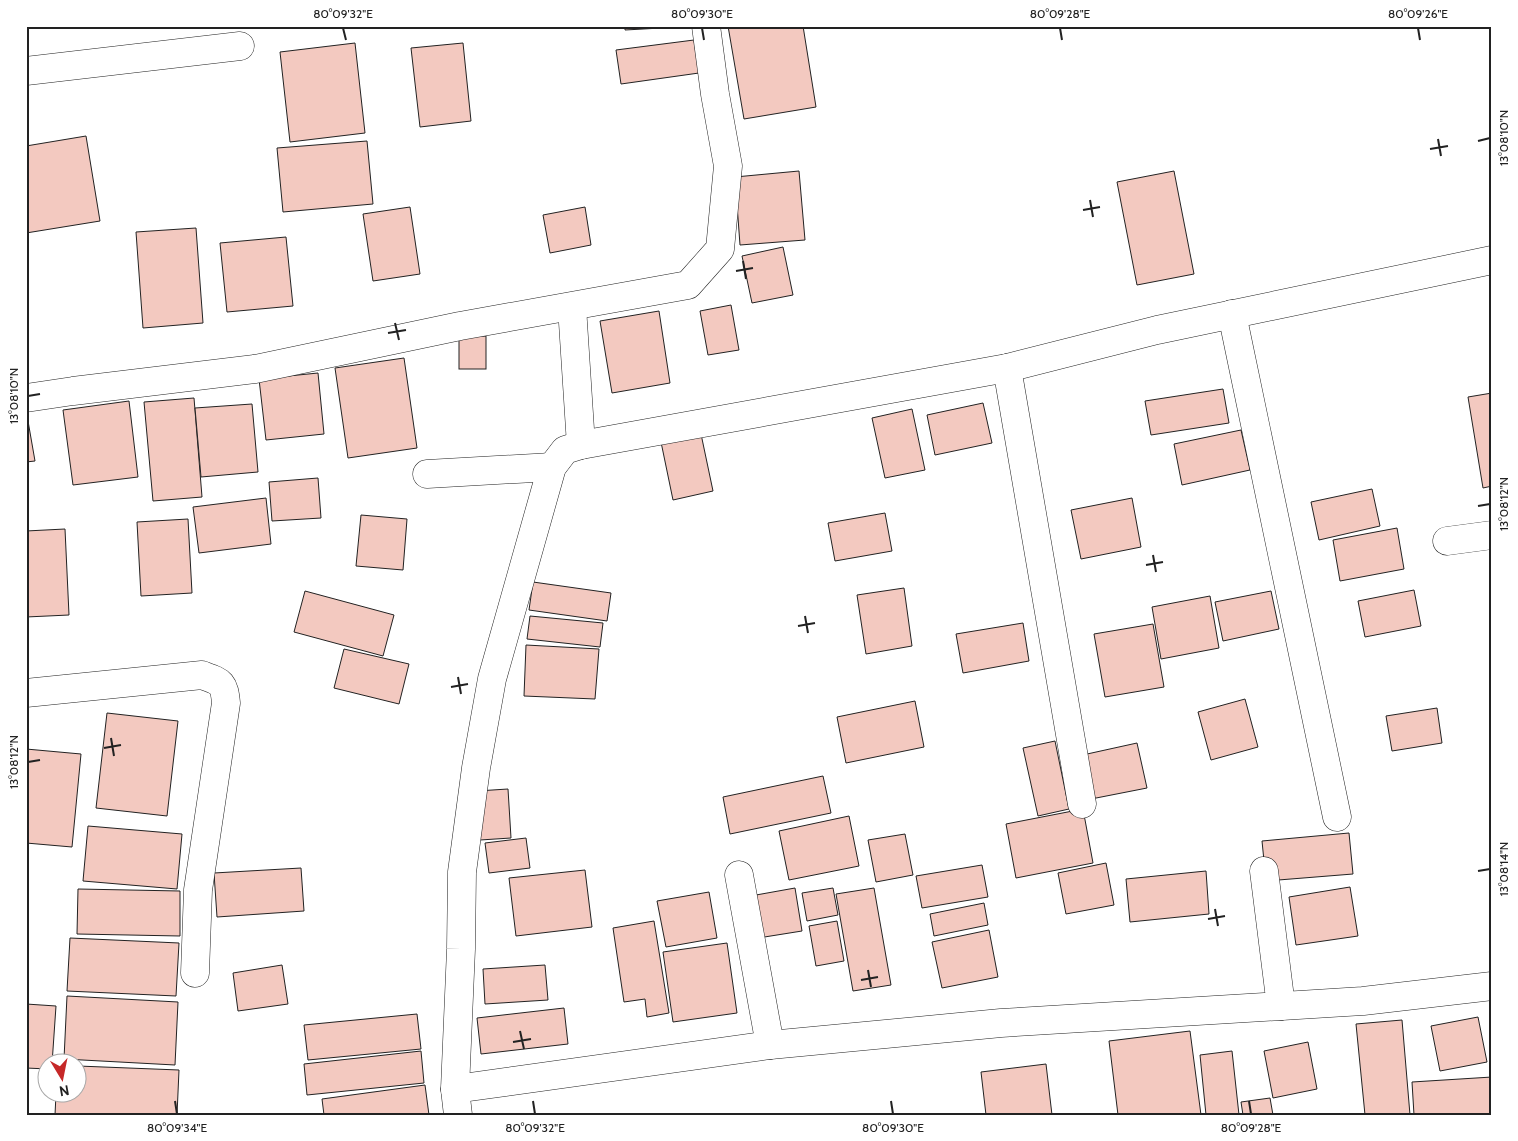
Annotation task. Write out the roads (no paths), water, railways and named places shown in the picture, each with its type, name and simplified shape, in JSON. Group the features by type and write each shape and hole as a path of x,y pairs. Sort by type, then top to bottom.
{"street":[{"path":"26,398 255,369 460,326 688,285 720,248 728,166 715,94 706,26"},
{"path":"26,70 240,46"},
{"path":"1492,260 1157,330 1007,368 581,445 565,450 552,467 492,679 476,768 462,872 462,949 457,1102 770,1046 1000,1023 1363,1001 1492,986"},
{"path":"572,307 581,445"},
{"path":"1232,314 1337,817"},
{"path":"1007,368 1082,804"},
{"path":"427,474 552,467"},
{"path":"1447,541 1492,535"},
{"path":"26,694 202,675 217,680 225,688 226,703 198,890 195,973"},
{"path":"1264,871 1281,1006"},
{"path":"739,875 770,1046"}]}
